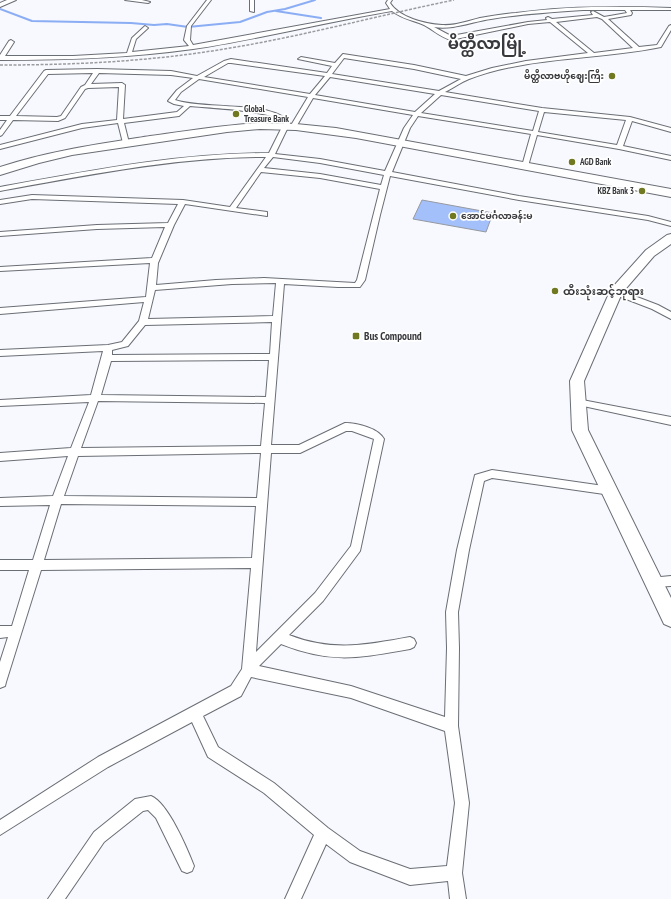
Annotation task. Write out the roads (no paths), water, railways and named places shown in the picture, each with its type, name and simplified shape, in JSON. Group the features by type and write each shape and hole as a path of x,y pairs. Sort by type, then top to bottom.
{"highway":[{"path":"0,171 19,164 45,158 126,142 148,140 194,132 256,126 290,125 671,186"},
{"path":"0,177 24,168 54,160 126,146 148,140"},
{"path":"526,163 671,193"}],"main road":[{"path":"671,238 650,253 616,292 577,381 577,402 580,430 611,491 671,618"}],"street":[{"path":"0,5 13,0"},
{"path":"127,0 149,1"},
{"path":"192,47 187,40 189,26 209,0"},
{"path":"252,0 252,11"},
{"path":"390,0 388,3 392,10"},
{"path":"144,6 149,1"},
{"path":"588,8 597,16"},
{"path":"435,30 494,17 540,12 588,8 671,9"},
{"path":"1,58 129,54 192,47 259,36 364,14 392,10 426,24 444,36 452,38 510,26 597,16 604,18 629,14 630,13 626,8"},
{"path":"540,12 593,55"},
{"path":"604,18 638,49"},
{"path":"426,24 446,27"},
{"path":"152,288 213,283 280,281 342,286 357,285 361,280 383,187 407,128 416,114 440,93 466,78 492,70 526,63 659,46 671,26"},
{"path":"129,54 130,44 134,37 145,28"},
{"path":"1,58 11,42"},
{"path":"232,208 271,155 290,125 330,75 343,56 414,67 466,78"},
{"path":"301,59 330,63 336,66"},
{"path":"290,125 283,118 266,112 171,101 179,91 228,61 330,75 542,110 630,119 671,130"},
{"path":"62,131 61,118 97,71"},
{"path":"0,134 10,118 46,72 97,71 172,74 619,147 671,158"},
{"path":"87,86 122,85 120,121 126,142"},
{"path":"0,147 82,126 179,114 189,104"},
{"path":"526,163 542,110"},
{"path":"0,118 61,118"},
{"path":"619,147 630,119"},
{"path":"0,189 114,168 228,155 271,155 320,161 387,175 519,198 648,218 671,224"},
{"path":"259,170 320,176 383,187"},
{"path":"0,202 32,197 183,202 232,208 264,214"},
{"path":"0,682 57,500 95,398 108,353 125,344 143,322 150,299 156,260 170,225 183,202"},
{"path":"0,234 97,227 170,225"},
{"path":"0,269 156,260"},
{"path":"249,669 261,502 267,449 269,400 280,281"},
{"path":"616,292 654,307 671,316"},
{"path":"0,311 150,299"},
{"path":"143,322 277,319"},
{"path":"0,353 108,353 274,357"},
{"path":"0,403 95,398 269,400"},
{"path":"577,402 671,421"},
{"path":"0,457 76,452 300,449 350,426 374,434 379,438 356,548 319,597 249,669 236,692 102,762 0,828"},
{"path":"458,899 454,873 462,803 451,726 453,648 452,612 462,550 479,478 492,474 611,491"},
{"path":"0,502 57,500 261,502"},
{"path":"0,565 257,563"},
{"path":"654,582 671,581"},
{"path":"0,632 16,631"},
{"path":"279,637 317,650 338,652 359,652 410,643"},
{"path":"249,669 351,692 451,726"},
{"path":"195,714 213,752 269,788 323,833 355,857 410,877 454,873"},
{"path":"56,899 99,837 140,804 151,803 161,813 186,866"},
{"path":"293,899 323,833"}],"waterway":[{"path":"0,9 32,21 131,23 154,25 167,24 188,27 240,22 267,12 285,9 315,0"},
{"path":"276,11 321,18"}],"railway":[{"path":"0,65 103,62 205,52 299,35 454,0"}],"place":[{"name":"မိတ္ထီလာဗဟိုဈေးကြီး","path":"612,76"},
{"name":"Global Treasure Bank","path":"236,114"},
{"name":"AGD Bank","path":"572,162"},
{"name":"KBZ Bank 3","path":"642,191"},
{"name":"အောင်မင်္ဂလာခန်းမ","path":"453,216"},
{"name":"ထီးသုံးဆင့်ဘုရား","path":"555,291"},
{"name":"Bus Compound","path":"356,336"}],"district":[{"name":"မိတ္ထီလာမြို့","path":"487,43"}]}
